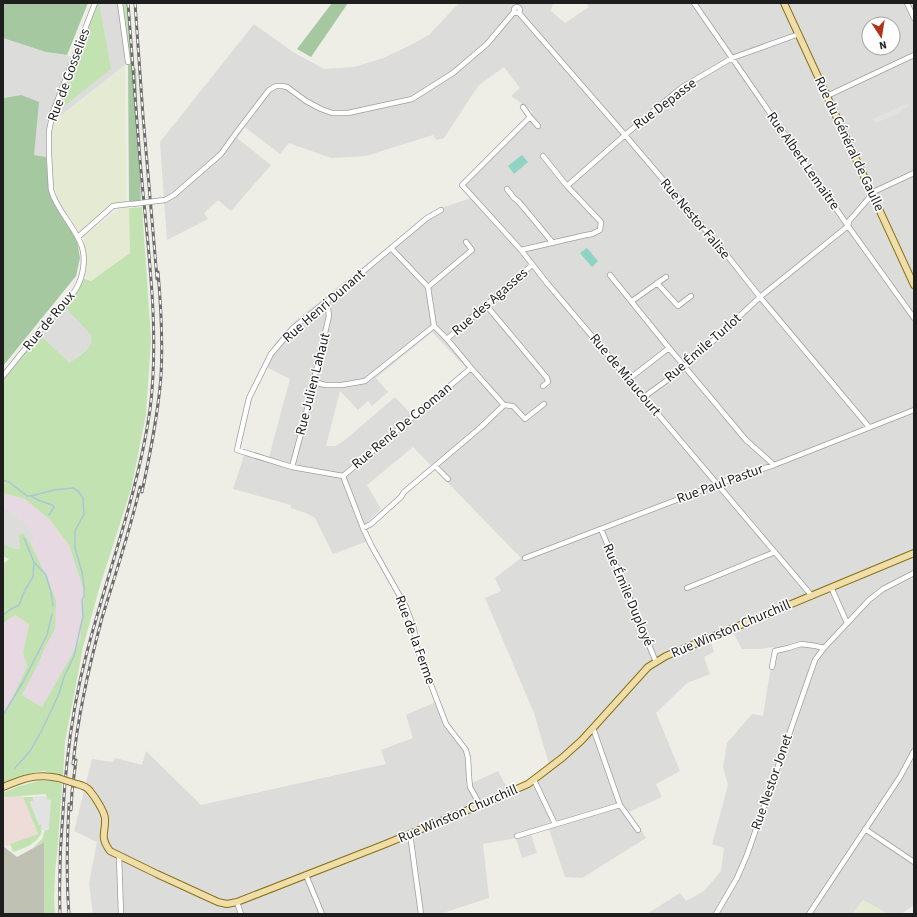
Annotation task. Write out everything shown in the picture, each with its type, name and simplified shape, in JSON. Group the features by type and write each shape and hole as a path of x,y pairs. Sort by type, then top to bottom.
{"main road":[{"name":"Rue du Général de Gaulle","path":"784,3 914,285"},
{"name":"Rue Winston Churchill","path":"3,787 21,780 38,776 49,776 82,785 90,791 103,812 105,819 103,838 110,851 218,902 227,904 237,902 410,834 514,791 534,780 562,758 593,728 648,668 656,662 914,552"}],"street":[{"name":"Rue de Gosselies","path":"78,237 60,210 51,190 49,131 53,112 94,3"},
{"path":"120,3 128,62"},
{"name":"Rue Albert Lemaitre","path":"694,3 848,226 914,318"},
{"path":"907,3 914,18"},
{"path":"78,237 113,206 165,200 174,195 221,154 269,90 276,86 287,88 311,104 332,113 348,113 412,99 453,73 487,44 520,10 518,5"},
{"name":"Rue Nestor Falise","path":"517,13 625,135 722,249 760,297 869,427"},
{"name":"Rue Depasse","path":"567,186 681,88 732,58 798,34"},
{"path":"827,96 914,55"},
{"path":"523,108 538,126"},
{"name":"Rue de Miaucourt","path":"530,117 462,185 521,250 532,265 812,596"},
{"path":"521,250 592,234 600,230 600,222 567,186 543,156"},
{"path":"871,193 914,173"},
{"path":"507,189 553,243"},
{"name":"Rue Émile Turlot","path":"644,397 685,367 760,297 848,226 849,221 869,198 871,193"},
{"name":"Rue Henri Dunant","path":"237,450 248,398 271,354 293,328 328,301 427,218 440,210"},
{"name":"Rue de Roux","path":"3,376 77,288 82,275 84,262 82,248 78,237"},
{"path":"428,287 472,250 466,242"},
{"path":"391,248 428,287 434,326 504,405 513,406 525,419 544,404"},
{"name":"Rue des Agasses","path":"447,339 532,265"},
{"path":"610,275 746,440 774,465"},
{"path":"632,301 666,277"},
{"path":"657,283 678,306 691,296"},
{"name":"Rue Julien Lahaut","path":"292,467 329,316 328,301"},
{"path":"486,305 547,378 548,382 544,386"},
{"path":"314,382 340,385 366,381 434,326"},
{"path":"628,379 669,348"},
{"name":"Rue René De Cooman","path":"237,450 292,467 343,476 471,368"},
{"path":"363,528 371,524 401,497 404,492 481,427 504,405"},
{"name":"Rue Paul Pastur","path":"525,558 718,484 774,465 914,410"},
{"path":"435,466 448,479"},
{"name":"Rue de la Ferme","path":"343,476 363,528 406,607 414,629 417,648 446,724 466,750 470,787 480,805"},
{"name":"Rue Émile Duployé","path":"601,529 656,662"},
{"path":"687,588 775,552"},
{"name":"Rue Nestor Jonet","path":"716,914 737,878 747,855 815,660 868,600 883,589 914,573"},
{"path":"832,587 848,623"},
{"path":"772,667 775,651 801,644 824,648"},
{"path":"593,728 620,805 638,830"},
{"path":"809,914 900,777 914,751"},
{"path":"534,780 555,824"},
{"path":"517,836 620,805"},
{"path":"865,829 914,862"},
{"path":"410,834 421,914"},
{"path":"119,856 121,914"},
{"path":"306,875 322,914"},
{"path":"237,902 242,914"}],"shaded area":[{"path":"97,3 119,3 125,65 54,121 46,157 34,156 21,95 4,98 3,38 46,52 70,56 58,107"},
{"path":"459,3 553,3 551,11 565,23 589,7 586,3 914,3 914,905 901,914 888,914 863,900 853,914 647,914 680,893 686,901 704,891 721,871 724,848 712,844 728,785 723,767 727,743 752,714 763,716 774,647 742,649 734,634 711,642 714,652 704,657 710,674 687,683 656,713 680,771 656,784 662,797 629,812 646,838 582,878 565,877 549,829 531,834 537,853 522,858 516,838 483,844 489,898 440,914 93,914 89,883 97,842 74,831 92,759 113,762 115,758 142,765 146,751 201,805 386,764 381,750 413,738 406,715 440,700 449,723 467,749 472,783 498,771 511,795 534,785 551,771 534,713 485,598 501,591 495,578 521,558 413,447 367,485 381,509 362,527 368,541 333,554 315,518 291,508 291,505 233,489 246,450 269,457 290,379 262,365 276,342 294,322 441,208 471,198 459,185 533,112 511,96 520,88 504,67 478,86 444,138 436,140 433,135 366,156 331,158 289,143 280,154 245,127 237,138 271,165 231,211 218,200 204,213 208,219 167,240 160,142 254,24 293,52 324,69 354,67 383,58 429,35","holes":["432,332 468,370 410,413 395,397 345,440 335,446 326,446 340,391 358,410 368,401 372,406 388,392 376,378"]},
{"path":"125,65 126,204 129,208 130,253 91,281 82,275 83,236 125,204 112,204 88,228 79,231 58,201 53,181 51,124"},
{"path":"908,103 909,106 899,113 876,123 873,119"},
{"path":"522,155 528,162 514,174 508,166"},
{"path":"587,248 598,261 592,267 580,253"},
{"path":"63,305 92,337 91,346 70,363 39,334"},
{"path":"3,493 25,499 50,520 69,545 84,591 80,640 42,707 22,695 45,647 56,600 31,544 35,537 24,522 10,511 3,508"},
{"path":"3,508 10,511 24,522 35,537 31,544 23,533 21,549 12,548 3,544"},
{"path":"15,615 29,624 23,653 27,666 11,701 3,714 3,623"},
{"path":"3,795 6,797 22,795 38,834 4,847 3,846"},
{"path":"47,796 47,799 51,800 49,830 41,830 42,824 39,825 30,803 33,801 33,797"},
{"path":"44,842 44,914 3,914 3,846 17,857"},
{"path":"863,900 888,914 853,914"}],"green space":[{"path":"3,3 88,3 67,55 46,52 3,38"},
{"path":"97,3 99,3 111,69 60,109 55,106"},
{"path":"121,3 127,3 132,65 128,62"},
{"path":"332,3 348,3 311,57 297,49"},
{"path":"128,62 136,69 141,203 129,204"},
{"path":"3,87 4,98 21,95 39,102 34,155 46,157 49,192 56,207 77,240 80,258 76,276 3,366"},
{"path":"142,207 151,339 146,414 131,489 99,589 83,647 65,742 63,776 44,771 26,774 3,783 3,714 11,701 27,666 23,653 29,624 15,615 3,623 3,564 9,559 3,556 3,544 12,548 20,549 19,535 23,533 31,544 56,600 55,629 22,695 42,707 80,640 84,591 69,545 50,520 25,499 3,493 3,380 37,339 39,334 70,363 86,351 91,343 90,334 63,305 83,278 91,281 130,253 129,208"},
{"path":"38,781 53,781 62,784 55,872 55,914 44,914 44,842 33,848 42,839 45,830 48,830 46,794 6,797 3,793 16,787"},
{"path":"23,797 33,797 33,801 30,802 39,825 42,824 41,833 36,841 25,848 13,852 10,844 38,834"}],"waterway":[{"path":"3,480 9,482 27,496 31,496 52,505 54,507 49,515"},
{"path":"15,768 30,751 59,694 64,677 74,656 83,616 82,600 84,596 84,587 82,572 75,548 75,531 84,514 83,498 78,491 73,488 54,490 31,496"},
{"path":"3,615 19,605 25,590 33,577 34,562 24,538"},
{"path":"35,563 46,575 53,606"},
{"path":"3,715 23,682 47,635 52,614"}],"railway":[{"path":"60,914 60,850 66,772 74,711 87,652 138,471 145,441 153,383 154,328 128,3"},
{"path":"135,3 157,279"},
{"path":"142,492 151,449 160,391 162,350 158,272"},
{"path":"73,764 84,691 102,618 132,520 140,487"},
{"path":"71,810 76,760"},
{"path":"69,804 67,886 69,914"}]}
